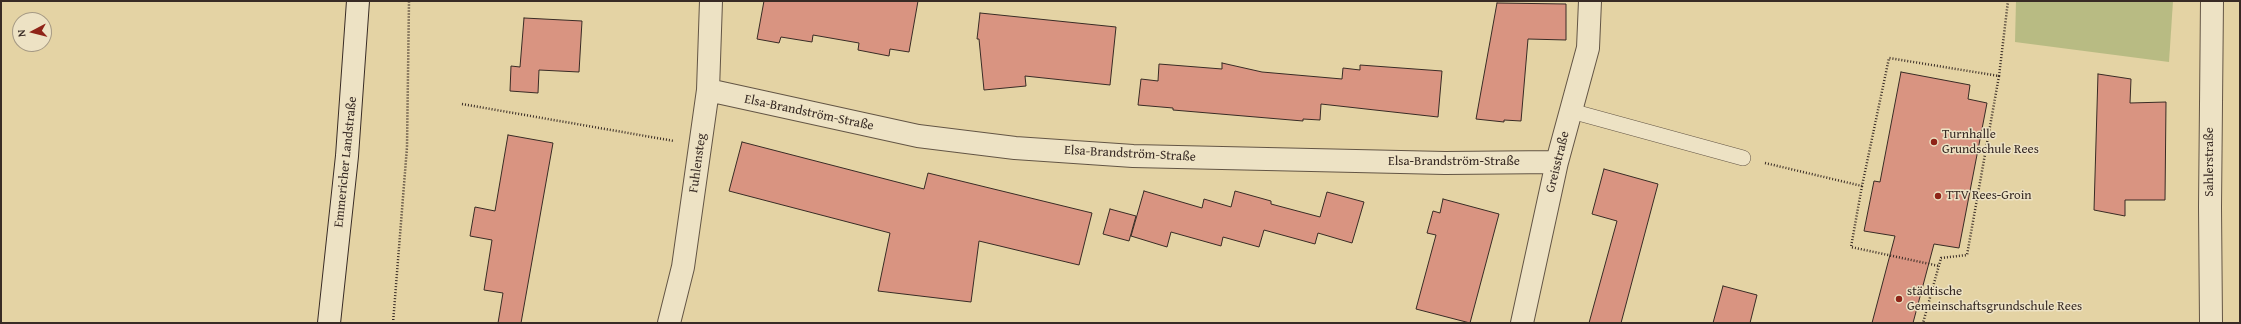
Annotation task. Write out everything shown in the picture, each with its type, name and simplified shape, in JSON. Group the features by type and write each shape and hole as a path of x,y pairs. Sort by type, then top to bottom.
{"street":[{"name":"Emmericher Landstraße","path":"329,323 348,156 358,1"},
{"name":"Fuhlensteg","path":"669,323 683,268 708,90 711,1"},
{"name":"Greisstraße","path":"1522,323 1557,162 1588,48 1590,1"},
{"name":"Sahlerstraße","path":"2211,323 2210,207 2212,1"},
{"name":"Elsa-Brandström-Straße","path":"708,90 918,136 1015,148 1141,156 1445,163 1557,162"}],"lane":[{"path":"1571,111 1743,158"}],"path":[{"path":"394,323 407,147 409,1"},
{"path":"1923,323 1941,258 1967,255 1999,76 2008,1"},
{"path":"1939,266 1850,247 1889,58 1999,76"},
{"path":"462,104 700,145"},
{"path":"1743,158 1862,186"}],"green space":[{"path":"2016,1 2173,1 2169,62 2015,42"}],"building":[{"path":"764,1 918,1 909,52 890,49 889,56 858,50 859,43 813,35 812,42 781,37 779,43 757,39"},
{"path":"1497,3 1566,4 1566,40 1528,39 1521,121 1504,120 1504,122 1476,119"},
{"path":"980,13 1116,27 1110,85 1025,76 1026,86 984,90 979,39 977,39"},
{"path":"524,18 582,21 579,72 539,70 538,93 510,91 511,66 520,67"},
{"path":"1222,63 1262,72 1342,79 1343,68 1360,70 1360,65 1442,71 1438,117 1321,104 1320,120 1303,119 1303,121 1173,110 1173,108 1138,105 1141,79 1158,81 1159,64 1222,69"},
{"name":"Turnhalle Grundschule Rees","path":"1901,72 1970,85 1968,99 1987,103 1959,248 1934,244 1913,323 1872,323 1895,236 1864,231 1874,181 1880,182"},
{"path":"2098,74 2131,79 2130,103 2166,102 2165,200 2125,200 2125,216 2094,210"},
{"path":"508,135 553,143 521,323 498,323 503,293 484,290 492,240 470,236 475,207 495,211"},
{"path":"742,142 924,189 928,173 1092,213 1079,265 979,241 971,302 878,291 890,233 729,191"},
{"path":"1604,169 1658,184 1621,323 1589,323 1617,221 1592,214"},
{"path":"1144,191 1202,208 1204,199 1231,207 1235,191 1271,201 1271,204 1320,217 1327,192 1364,202 1352,243 1318,233 1315,244 1264,230 1259,247 1223,237 1221,246 1171,232 1167,247 1131,236"},
{"path":"1443,199 1499,214 1470,323 1416,309 1436,235 1427,233 1433,211 1440,213"},
{"path":"1110,209 1136,216 1129,241 1103,234"},
{"path":"1723,286 1757,295 1750,323 1713,323"}],"place":[{"name":"Turnhalle Grundschule Rees","path":"1934,142"},
{"name":"TTV Rees-Groin","path":"1938,196"},
{"name":"städtische Gemeinschaftsgrundschule Rees","path":"1899,299"}]}
